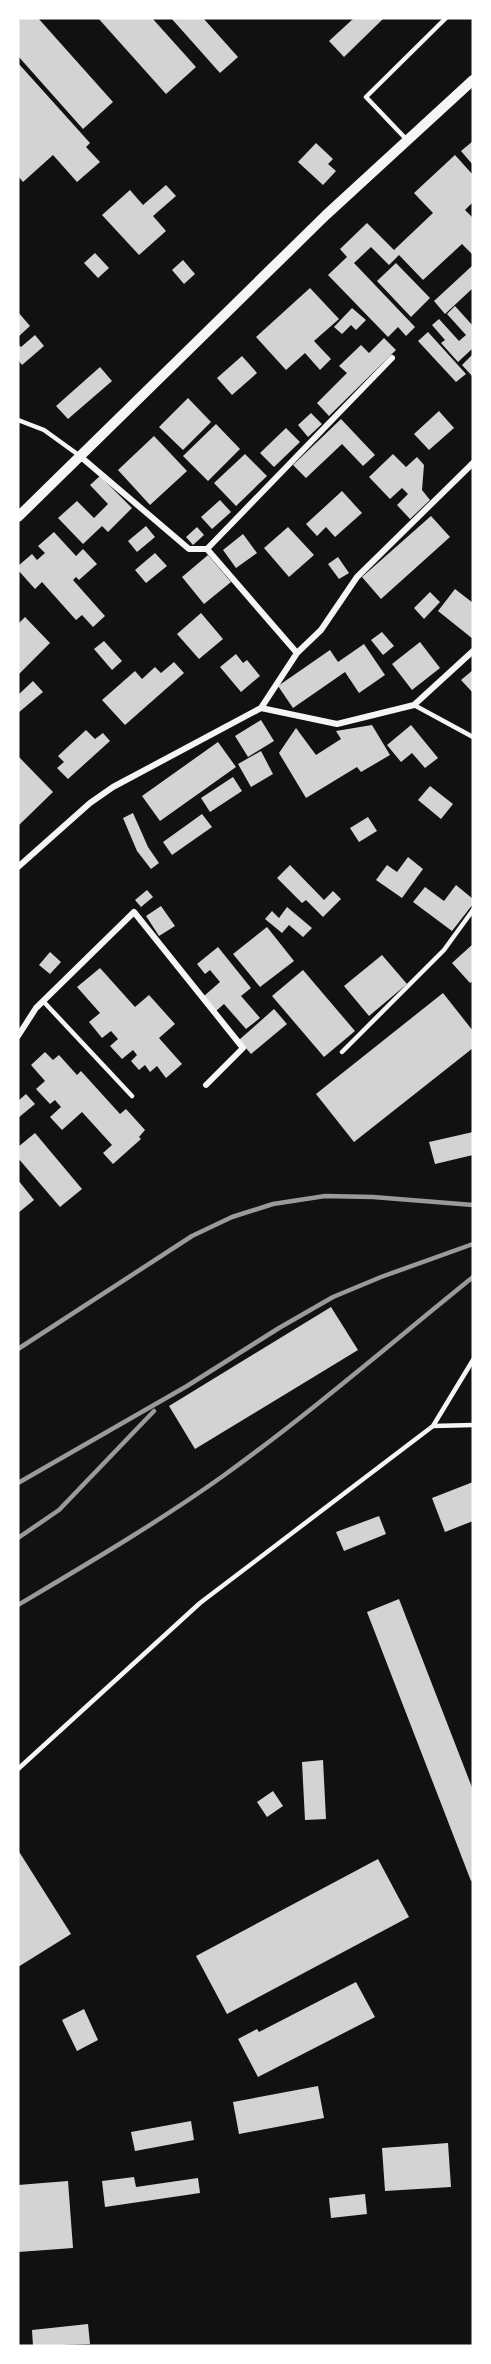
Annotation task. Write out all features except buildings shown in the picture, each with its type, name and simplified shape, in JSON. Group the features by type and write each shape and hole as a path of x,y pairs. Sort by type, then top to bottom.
{"street":[{"path":"18,517 317,223 473,80"},
{"path":"81,457 189,549 207,549 392,358"},
{"path":"18,867 90,803 112,787 261,708 297,653 321,630 357,577 473,463"},
{"path":"207,549 297,653"},
{"path":"261,708 337,724 414,705 473,651"},
{"path":"18,1036 43,1001 134,912 243,1048 206,1084"}],"lane":[{"path":"407,140 366,97 446,18"},
{"path":"18,420 44,430 81,457"},
{"path":"414,705 473,737"},
{"path":"342,1052 444,950 473,910"},
{"path":"43,1001 132,1096"},
{"path":"18,1769 200,1603 433,1426 473,1360"},
{"path":"433,1426 473,1425"}],"railway":[{"path":"18,1349 192,1236 232,1217 273,1204 325,1196 373,1197 473,1205"},
{"path":"18,1483 187,1386 333,1297 473,1244"},
{"path":"18,1605 147,1527 223,1476 318,1403 473,1277"},
{"path":"18,1538 59,1510 154,1411"}]}
